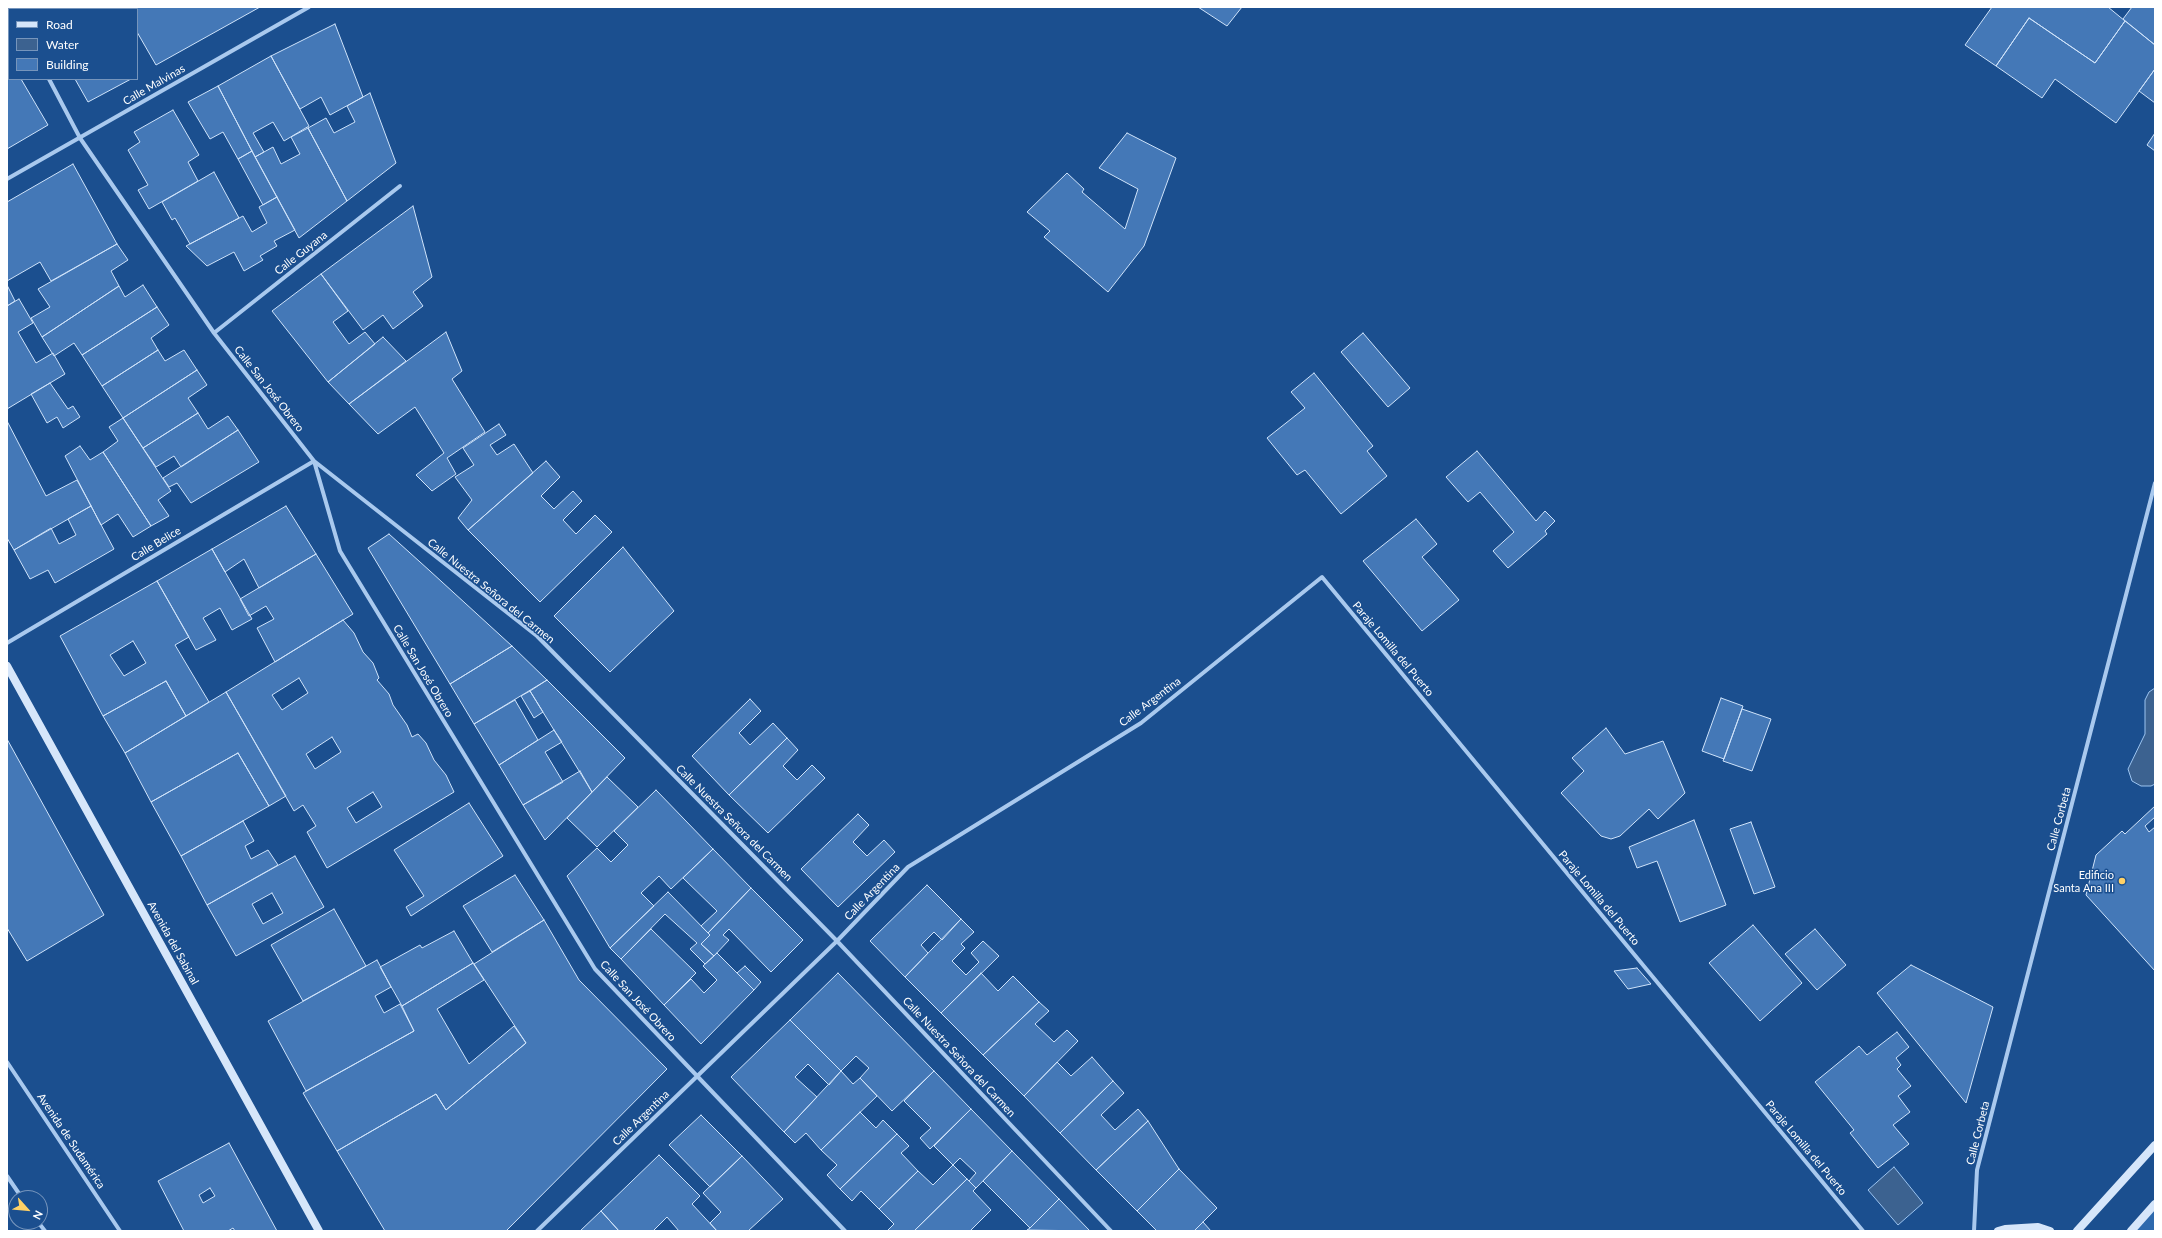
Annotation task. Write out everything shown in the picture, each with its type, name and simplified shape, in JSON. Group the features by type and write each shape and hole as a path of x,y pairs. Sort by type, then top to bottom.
{"street":[{"name":"Calle Malvinas","path":"7,179 309,7"},
{"name":"Calle San José Obrero","path":"50,80 80,138 214,333 314,461 340,551 595,969 845,1231"},
{"name":"Calle Guyana","path":"214,333 400,186"},
{"name":"Calle Belice","path":"7,643 314,461"},
{"name":"Calle Nuestra Señora del Carmen","path":"314,461 537,636 837,941 1111,1231"},
{"name":"Calle Corbeta","path":"1974,1231 1977,1170 2155,483"},
{"name":"Calle Argentina","path":"537,1231 837,941 908,867 1140,722 1322,577"},
{"name":"Paraje Lomilla del Puerto","path":"1322,577 1863,1231"},
{"name":"Avenida del Sabinal","path":"7,666 319,1231"},
{"name":"Avenida de Sudamérica","path":"7,1062 120,1231"},
{"path":"2077,1231 2155,1146"},
{"path":"7,1176 17,1190"},
{"path":"2131,1231 2155,1204"},
{"path":"1998,1231 2005,1228 2038,1227 2050,1231"}],"shaded area":[{"path":"2155,1204 2155,1231 2131,1231"}],"water":[{"path":"2155,688 2155,784 2151,786 2141,786 2132,781 2128,769 2145,734 2145,700 2149,692"},
{"path":"1894,1167 1923,1203 1898,1225 1868,1190"}],"building":[{"path":"34,7 124,8 34,8"},
{"path":"260,7 156,65 138,34 138,8 130,8"},
{"path":"1198,7 1242,7 1227,26"},
{"path":"1992,7 2108,7 2125,21 2095,63 2029,18 1996,66 1965,45"},
{"path":"2132,7 2155,7 2155,45 2123,19"},
{"path":"2029,18 2095,63 2125,21 2155,45 2155,69 2116,123 2055,79 2042,98 1996,66"},
{"path":"335,24 363,97 330,115 321,97 300,109 271,56"},
{"path":"271,56 309,126 284,141 273,122 253,133 264,152 255,157 218,86"},
{"path":"7,64 8,80 22,80 48,125 7,149"},
{"path":"2155,69 2155,103 2139,91"},
{"path":"76,80 129,80 88,102"},
{"path":"218,86 252,151 238,159 223,132 210,139 188,102"},
{"path":"370,93 396,163 347,201 308,128 326,118 334,133 355,122 347,106"},
{"path":"173,110 199,155 188,162 198,181 149,209 138,190 148,185 128,150 140,142 134,132"},
{"path":"308,128 347,201 299,238 255,157 273,147 281,164 300,154 291,137"},
{"path":"1127,133 1176,158 1144,246 1108,292 1044,237 1050,231 1027,212 1067,173 1084,189 1082,192 1125,229 1138,189 1099,168"},
{"path":"2155,133 2155,151 2147,145"},
{"path":"252,151 277,197 263,205 238,159"},
{"path":"73,164 117,244 51,281 40,262 7,281 7,202"},
{"path":"214,172 239,218 190,244 175,218 172,220 162,202"},
{"path":"277,197 295,230 274,241 277,246 260,256 263,260 244,271 234,252 207,266 186,246 243,216 252,232 267,223 259,207"},
{"path":"413,206 432,277 413,292 423,306 393,329 383,315 363,330 321,274"},
{"path":"117,244 128,260 111,271 119,286 42,337 31,318 50,307 38,289"},
{"path":"321,274 348,311 333,322 349,344 365,332 375,344 328,382 272,311"},
{"path":"7,285 15,301 7,306"},
{"path":"143,285 157,307 82,355 74,343 54,356 42,337 119,286 125,297"},
{"path":"19,299 33,323 18,332 36,363 53,353 65,374 7,409 7,306"},
{"path":"157,307 169,325 151,338 158,350 102,386 82,355"},
{"path":"446,332 462,371 452,379 485,432 447,458 456,474 432,491 416,475 444,453 415,407 378,434 349,404"},
{"path":"1363,333 1410,388 1388,407 1341,352"},
{"path":"383,337 406,361 349,404 328,382"},
{"path":"158,350 165,361 184,350 197,370 123,418 102,386"},
{"path":"197,370 207,385 188,398 198,413 143,448 123,418"},
{"path":"1314,373 1373,446 1367,451 1387,476 1341,514 1305,470 1297,475 1267,438 1305,408 1291,392"},
{"path":"50,383 68,409 73,406 80,417 63,428 57,417 47,423 31,394"},
{"path":"198,413 208,429 228,416 238,430 181,467 174,456 156,467 143,448"},
{"path":"123,418 171,491 158,500 169,516 151,526 103,452 118,441 109,427"},
{"path":"7,421 46,496 77,480 91,506 14,550 7,538"},
{"path":"499,424 506,435 490,445 497,455 514,444 533,473 468,530 458,518 472,500 455,477 474,465 463,448"},
{"path":"238,430 259,462 191,503 177,483 169,487 163,478"},
{"path":"80,446 90,460 103,452 151,526 133,537 118,514 101,525 65,456"},
{"path":"1477,451 1536,521 1545,511 1555,521 1545,531 1547,534 1508,568 1493,551 1514,532 1480,492 1468,502 1446,477"},
{"path":"546,461 560,477 541,496 554,509 573,491 582,501 563,520 576,534 595,515 612,532 540,602 468,530"},
{"path":"91,506 114,549 55,583 48,570 30,579 14,550 51,528 59,544 76,535 68,519"},
{"path":"286,506 316,554 259,588 244,559 225,572 212,549"},
{"path":"1416,519 1437,544 1422,557 1459,600 1422,631 1363,561"},
{"path":"389,534 512,646 450,684 368,548"},
{"path":"623,547 674,611 610,672 554,616"},
{"path":"212,549 252,619 232,630 220,608 203,618 216,640 196,650 157,581"},
{"path":"316,554 353,614 275,662 257,628 274,619 266,606 249,616 240,599"},
{"path":"157,581 189,637 175,645 209,702 186,716 166,681 103,716 60,636","holes":["133,641 146,663 124,676 110,655"]},
{"path":"343,620 354,633 363,652 373,663 379,678 377,680 389,694 393,705 407,725 412,737 418,734 426,743 434,760 446,775 454,792 327,868 307,832 316,826 303,805 294,811 226,692","holes":["299,678 308,693 282,710 272,695","332,737 341,752 315,769 306,754","373,792 382,807 356,823 347,808"]},
{"path":"512,646 547,680 474,724 450,684"},
{"path":"547,680 625,758 592,792 530,691"},
{"path":"166,681 186,716 125,753 103,716"},
{"path":"530,691 543,712 534,718 521,696"},
{"path":"226,692 286,796 269,806 238,753 151,802 125,753"},
{"path":"1721,698 1743,706 1724,759 1702,751"},
{"path":"750,699 761,711 739,733 750,745 773,723 787,738 729,795 692,756"},
{"path":"515,700 538,740 499,765 474,724"},
{"path":"1742,709 1771,719 1752,771 1723,761"},
{"path":"1606,728 1625,754 1663,741 1685,793 1658,819 1649,809 1620,836 1611,839 1601,836 1561,793 1584,771 1572,758"},
{"path":"554,730 562,742 545,752 563,782 523,805 499,765"},
{"path":"787,738 798,750 783,766 797,780 812,765 825,778 768,833 729,795"},
{"path":"7,739 104,915 27,961 7,928"},
{"path":"238,753 269,806 181,856 151,802"},
{"path":"580,771 592,792 545,840 523,805"},
{"path":"607,777 638,807 597,847 567,818"},
{"path":"656,790 713,849 671,889 659,876 641,893 654,906 610,948 567,876 597,848 611,862 628,845 614,831"},
{"path":"469,803 503,856 411,916 406,907 424,896 394,850"},
{"name":"Edificio Santa Ana III","path":"2155,806 2155,817 2145,826 2149,832 2155,827 2155,971 2086,895 2096,855 2122,831 2125,834"},
{"path":"858,814 869,825 853,842 867,856 884,840 895,852 838,907 801,869"},
{"path":"1694,820 1726,905 1680,922 1657,861 1637,868 1629,847"},
{"path":"243,821 254,841 245,846 251,859 268,850 278,865 207,905 181,856"},
{"path":"1751,822 1775,887 1754,894 1730,829"},
{"path":"713,849 751,888 708,933 701,926 717,911 683,878"},
{"path":"295,856 324,907 236,956 207,905","holes":["272,893 283,913 263,924 252,904"]},
{"path":"515,875 544,920 492,952 463,906"},
{"path":"927,885 961,919 942,940 934,932 921,945 928,953 905,977 870,941"},
{"path":"751,888 803,940 771,972 729,929 723,935 729,940 714,956 701,944 710,935 708,933"},
{"path":"668,892 710,935 701,944 714,956 705,964 690,949 697,943 665,914 621,959 610,948"},
{"path":"334,909 366,966 303,1001 271,945"},
{"path":"961,919 974,932 961,944 965,948 952,961 966,975 979,962 971,953 983,941 999,956 941,1013 905,977"},
{"path":"544,920 579,980 667,1069 506,1231 385,1231 337,1151 436,1094 446,1110 526,1043 474,964"},
{"path":"1753,925 1802,983 1760,1021 1709,963"},
{"path":"651,929 696,973 664,1005 621,959"},
{"path":"1815,929 1846,965 1817,990 1785,954"},
{"path":"454,931 473,963 402,1006 380,967 420,945 422,948"},
{"path":"717,953 754,990 701,1044 664,1005 691,979 704,993 717,980 703,966"},
{"path":"377,960 391,987 375,996 384,1013 400,1004 414,1031 306,1091 268,1021"},
{"path":"473,963 484,980 437,1009 469,1064 514,1026 526,1043 446,1110 436,1094 337,1151 303,1093 414,1031 402,1006"},
{"path":"1911,965 1993,1007 1966,1103 1877,993"},
{"path":"745,966 761,982 754,990 737,973"},
{"path":"1637,968 1651,984 1628,989 1614,971"},
{"path":"838,973 934,1071 892,1111 860,1078 869,1068 856,1056 841,1071 790,1020"},
{"path":"981,973 998,991 1013,976 1039,1002 983,1055 941,1013"},
{"path":"1039,1002 1049,1011 1035,1024 1054,1042 1067,1030 1078,1041 1024,1096 983,1055"},
{"path":"790,1020 841,1071 829,1085 808,1064 795,1077 817,1097 784,1132 731,1077"},
{"path":"1897,1032 1909,1047 1896,1058 1901,1065 1897,1069 1911,1086 1898,1096 1910,1112 1893,1125 1909,1144 1878,1168 1850,1133 1854,1130 1815,1082 1859,1046 1867,1055"},
{"path":"1092,1057 1113,1081 1060,1133 1024,1096 1057,1062 1071,1076"},
{"path":"841,1071 853,1084 860,1078 877,1096 821,1150 806,1133 795,1143 784,1132"},
{"path":"934,1071 971,1109 930,1149 920,1138 931,1128 904,1101"},
{"path":"1113,1081 1124,1093 1101,1115 1115,1130 1138,1109 1148,1121 1096,1170 1060,1133"},
{"path":"971,1109 1012,1151 976,1188 969,1181 976,1173 960,1158 953,1165 934,1146"},
{"path":"860,1112 876,1128 883,1120 897,1134 840,1189 827,1175 837,1165 821,1150"},
{"path":"701,1115 742,1156 710,1187 669,1145"},
{"path":"1148,1121 1179,1169 1137,1211 1096,1170"},
{"path":"897,1134 909,1146 901,1153 918,1171 879,1209 861,1191 852,1201 840,1189"},
{"path":"229,1143 277,1231 235,1231 233,1228 228,1231 184,1231 158,1181","holes":["210,1188 215,1196 203,1203 199,1195"]},
{"path":"1012,1151 1059,1199 1030,1228 983,1181"},
{"path":"659,1155 700,1196 692,1204 717,1231 679,1231 667,1217 653,1231 619,1231 601,1211"},
{"path":"742,1156 783,1199 748,1231 717,1231 710,1223 721,1212 703,1193"},
{"path":"953,1165 967,1179 914,1231 887,1231 894,1224 879,1209 918,1171 933,1185"},
{"path":"1179,1169 1217,1208 1194,1231 1157,1231 1137,1211"},
{"path":"967,1179 976,1188 973,1191 991,1210 970,1231 914,1231"},
{"path":"1059,1199 1090,1231 1027,1230 1030,1228"},
{"path":"601,1211 619,1231 580,1231"},
{"path":"1203,1222 1211,1231 1194,1231"}],"place":[{"name":"Edificio Santa Ana III","path":"2122,881"}]}
